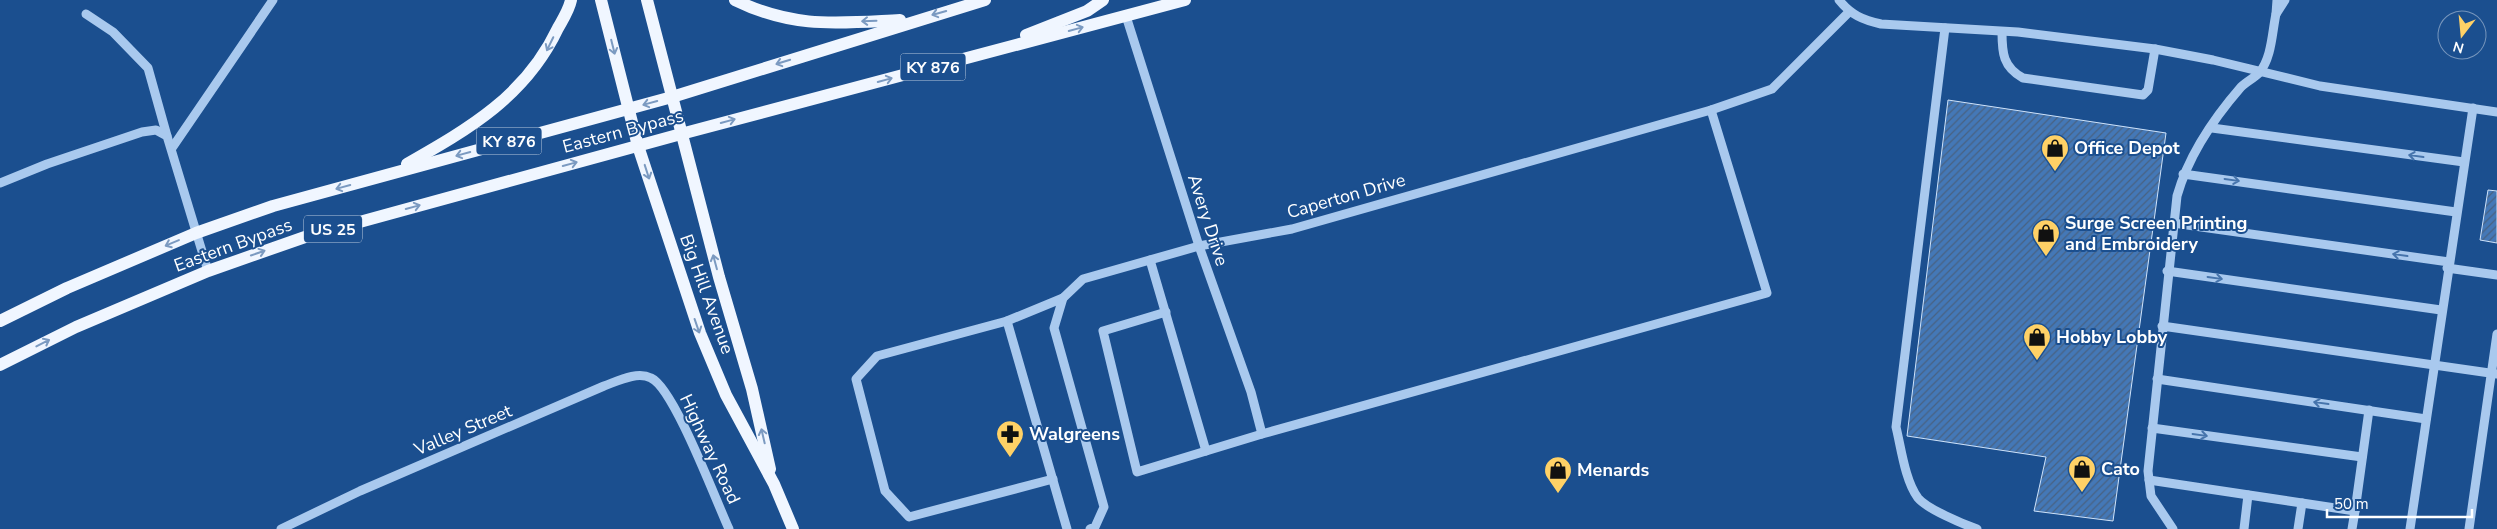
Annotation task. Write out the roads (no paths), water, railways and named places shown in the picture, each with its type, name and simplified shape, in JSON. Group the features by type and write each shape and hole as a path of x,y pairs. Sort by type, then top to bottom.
{"main road":[{"path":"390,174 479,122 514,90 547,52 571,0"},
{"name":"Big Hill Avenue","path":"601,0 638,146 700,333 726,395 774,484 792,529"},
{"name":"Big Hill Avenue","path":"647,0 680,134 752,389 774,484"},
{"path":"735,0 780,17 812,24 917,20"},
{"name":"Eastern Bypass","path":"0,321 67,288 196,233 274,206 672,97 985,0"},
{"path":"972,56 1087,11 1103,0"},
{"name":"Eastern Bypass","path":"0,366 76,326 208,271 305,237 680,134 1185,0"}],"street":[{"path":"172,148 274,0"},
{"path":"1839,0 1849,12 1864,20 1881,24 2062,37 2155,49 2364,94 2497,112"},
{"path":"2173,529 2151,496 2148,480 2167,271 2177,196 2183,174 2212,128 2243,85 2259,72 2267,57 2277,0"},
{"path":"2276,14 2285,0"},
{"name":"Caperton Drive","path":"1063,298 1084,279 1199,246 1292,229 1711,110 1772,90 1849,12"},
{"path":"86,14 113,32 148,68 172,148 179,179 208,271"},
{"name":"Avery Drive","path":"1126,16 1199,246 1251,392 1262,434"},
{"path":"1945,28 1896,427 1907,473 1918,499 1954,520 1977,529"},
{"path":"2002,32 2002,56 2015,74 2023,78 2143,95 2148,90 2155,49"},
{"path":"2410,529 2441,310 2473,108"},
{"path":"1166,312 1103,331 1137,472 1262,434 1767,294 1711,110"},
{"path":"2212,128 2464,162"},
{"path":"0,183 47,164 142,132 156,130 167,136"},
{"path":"2183,174 2456,212"},
{"path":"2173,223 2448,265 2497,275"},
{"path":"1150,260 1206,451"},
{"path":"2167,271 2441,310"},
{"path":"1053,479 909,517 885,492 856,379 877,356 1007,321 1063,298"},
{"path":"1063,298 1054,328 1104,507 1096,527 1090,529"},
{"path":"1007,321 1067,529"},
{"path":"2162,326 2494,373"},
{"path":"2469,529 2494,373 2497,334"},
{"name":"Valley Street","path":"281,529 360,491 604,386 637,376 650,377 660,383"},
{"path":"2157,379 2426,419"},
{"name":"Highway Road","path":"660,383 676,406 729,529"},
{"path":"2352,529 2369,410"},
{"path":"2152,428 2362,457"},
{"path":"2148,480 2355,511"},
{"path":"2244,529 2248,495"},
{"path":"2298,529 2302,503"}],"place":[{"name":"Office Depot","path":"2055,172"},
{"name":"Surge Screen Printing and Embroidery","path":"2046,257"},
{"name":"Hobby Lobby","path":"2037,361"},
{"name":"Walgreens","path":"1010,458"},
{"name":"Cato","path":"2082,493"},
{"name":"Menards","path":"1558,494"}]}
